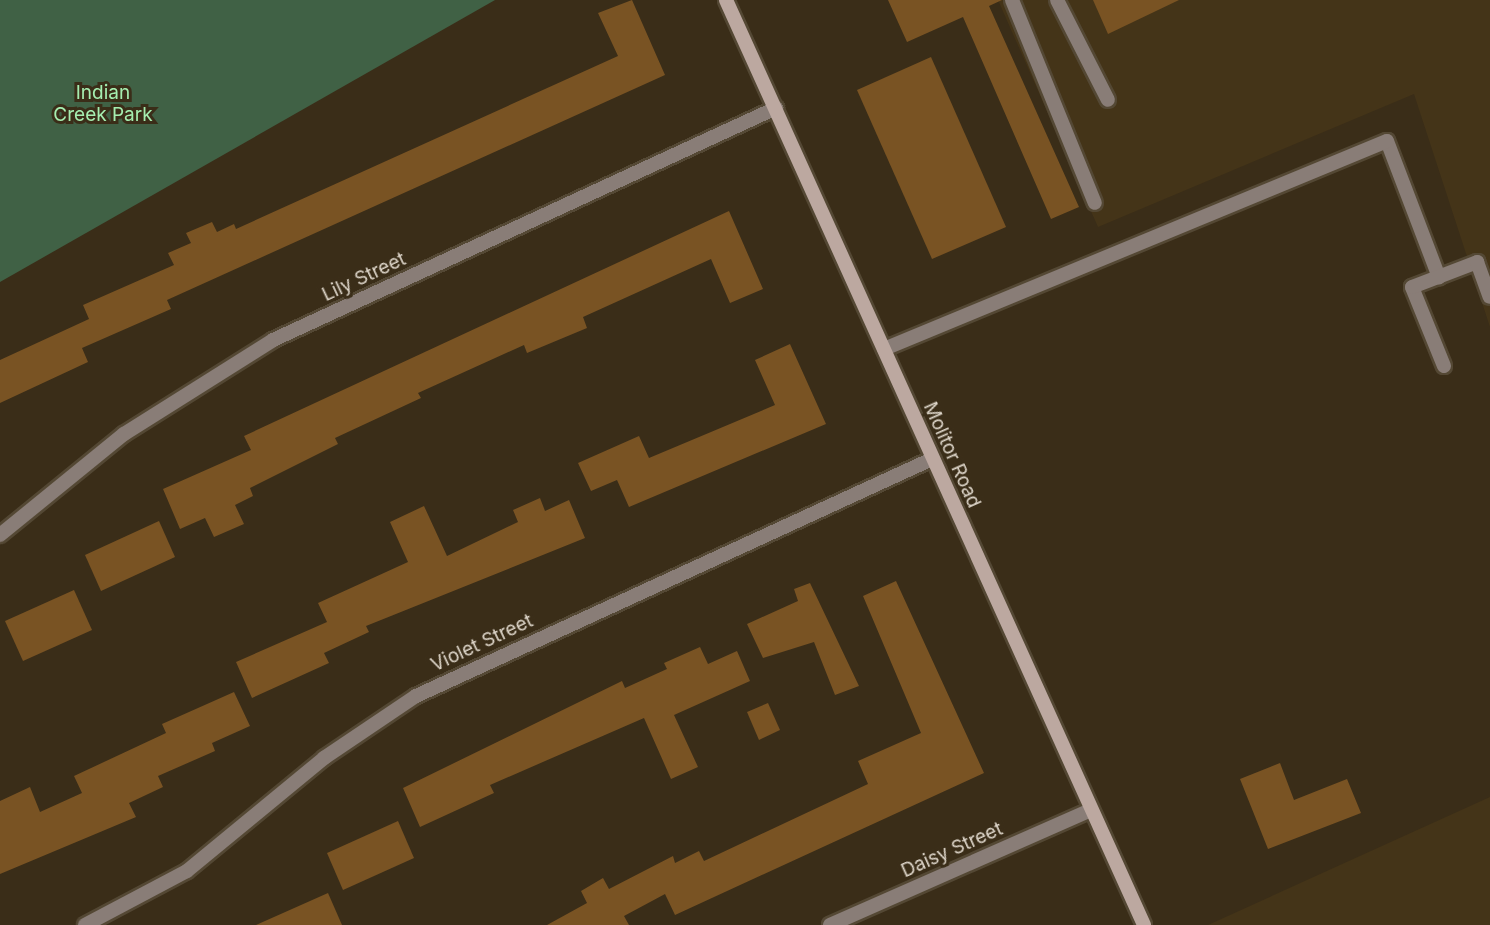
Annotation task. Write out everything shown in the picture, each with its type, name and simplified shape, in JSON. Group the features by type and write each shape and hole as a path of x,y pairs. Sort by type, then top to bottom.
{"street":[{"name":"Molitor Road","path":"726,0 1143,925"},
{"path":"1012,0 1095,203"},
{"path":"1057,0 1108,100"},
{"name":"Lily Street","path":"0,535 124,434 273,340 776,108"},
{"path":"884,349 1387,141 1439,277"},
{"path":"1444,366 1412,287 1477,262 1490,297"},
{"name":"Violet Street","path":"85,925 187,871 324,758 416,696 932,459"},
{"name":"Daisy Street","path":"830,925 1090,810"}],"shaded area":[{"path":"998,0 1490,0 1490,327 1414,94 1098,227"},
{"path":"1490,797 1490,925 1208,925"}],"green space":[{"name":"Indian Creek Park","path":"0,0 495,0 0,282"}],"building":[{"path":"632,0 665,75 167,300 171,309 82,348 88,362 0,403 0,360 89,319 83,305 174,265 168,253 191,243 186,233 212,222 217,232 234,224 236,229 618,56 598,13"},
{"path":"888,0 1002,0 989,6 1079,207 1051,219 963,17 907,42"},
{"path":"1093,0 1179,0 1108,34"},
{"path":"931,57 1006,227 932,259 857,90"},
{"path":"729,211 763,289 730,303 711,259 583,317 587,328 527,353 524,345 418,393 421,398 335,438 338,444 250,488 253,496 235,505 244,524 214,537 205,518 180,529 163,489 251,450 244,436"},
{"path":"790,344 826,424 629,507 617,480 591,491 578,463 639,436 649,458 775,405 755,360"},
{"path":"540,498 545,511 569,500 585,538 366,626 369,632 324,653 329,663 252,698 236,662 327,622 318,603 408,562 390,522 424,506 447,556 518,522 513,510"},
{"path":"159,521 175,557 101,591 85,555"},
{"path":"896,581 984,773 675,915 665,894 624,916 629,925 547,925 587,903 581,891 603,878 609,889 673,856 675,863 699,851 704,861 868,784 858,761 921,733 863,596"},
{"path":"810,583 859,686 835,695 814,642 763,658 747,624 798,601 794,589"},
{"path":"74,590 92,630 23,661 5,621"},
{"path":"700,647 708,664 737,651 750,681 674,715 698,767 671,779 644,718 490,785 494,793 420,827 403,788 622,681 625,688 667,669 664,663"},
{"path":"234,692 250,726 212,743 215,751 158,776 163,787 129,803 136,817 0,874 0,801 30,787 40,812 82,793 74,776 166,733 162,724"},
{"path":"768,703 780,730 759,740 747,712"},
{"path":"1280,763 1294,800 1347,779 1361,813 1268,849 1240,779"},
{"path":"398,821 414,858 343,890 327,853"},
{"path":"328,893 342,925 256,925"}]}
